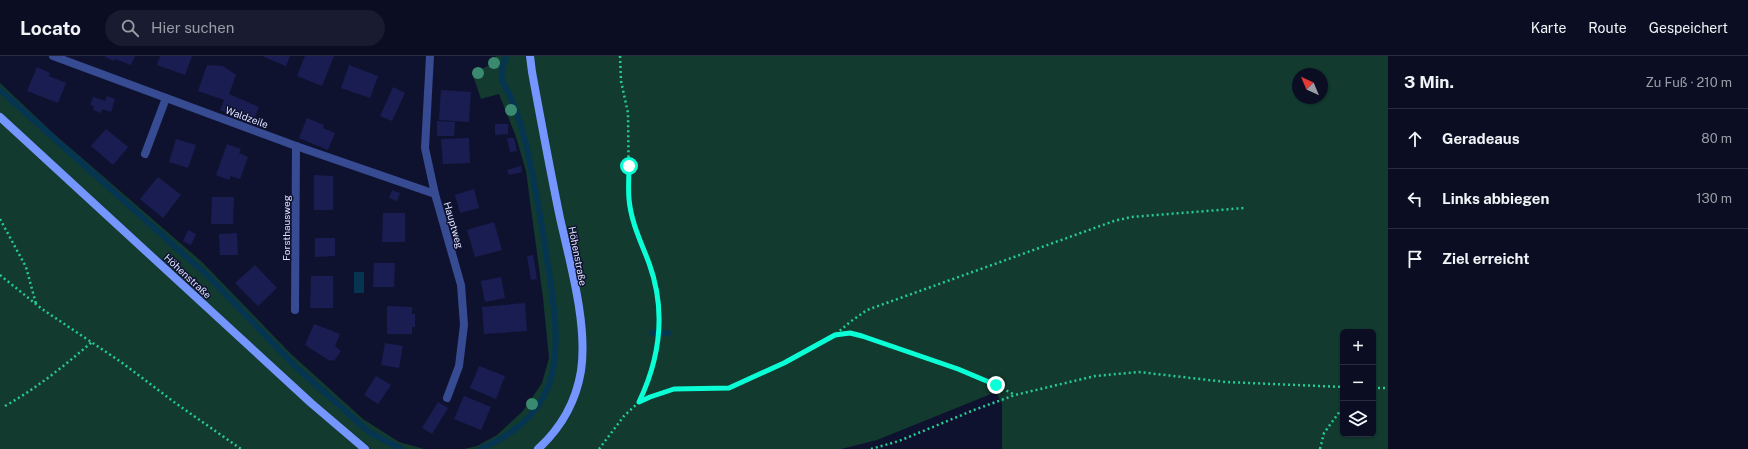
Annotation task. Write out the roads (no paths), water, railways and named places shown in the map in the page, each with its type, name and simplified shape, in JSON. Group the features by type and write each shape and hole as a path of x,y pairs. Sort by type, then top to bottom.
{"street":[{"name":"Waldzeile","path":"53,56 296,146 435,194"},
{"name":"Hauptweg","path":"430,56 425,148 435,194 461,285 464,325 459,366 447,398"},
{"name":"Höhenstraße","path":"530,56 533,80 572,270 581,322 583,345 581,370 572,402 556,430 538,449"},
{"path":"145,154 166,98"},
{"name":"Höhenstraße","path":"0,116 311,403 365,449"},
{"name":"Forsthausweg","path":"295,310 296,146"}],"water":[{"path":"354,272 364,272 364,293 354,293"}],"waterway":[{"path":"481,449 502,438 529,417 543,398 548,387 553,371 555,354 556,336 553,299 533,175 520,123 502,79 502,70 506,56"},
{"path":"0,90 208,276 295,366 369,432 401,449"},
{"path":"652,333 668,333"}]}
